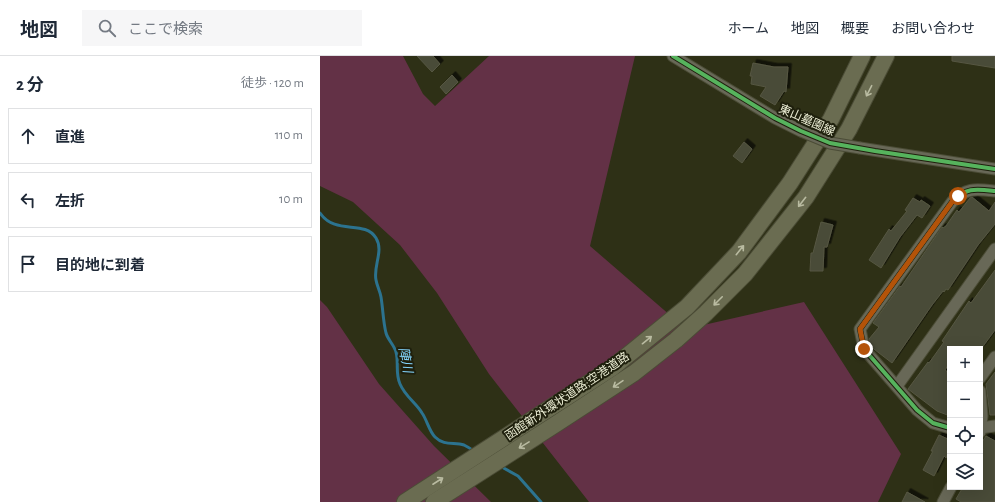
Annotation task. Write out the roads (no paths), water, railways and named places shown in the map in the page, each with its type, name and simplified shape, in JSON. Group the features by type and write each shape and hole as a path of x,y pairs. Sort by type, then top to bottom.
{"highway":[{"name":"函館新外環状道路;空港道路","path":"405,502 612,368 681,312 739,252 790,184 831,119 862,56"},
{"name":"函館新外環状道路;空港道路","path":"434,502 634,373 676,340 745,274 806,197 849,129 886,56"}],"street":[{"name":"東山墓園線","path":"673,56 775,118 800,131 830,143 995,169"},
{"path":"947,427 926,418 917,410 864,349 860,329 952,202 958,196 972,190 995,192"},
{"path":"897,386 995,249"},
{"path":"983,374 995,357"},
{"path":"983,428 995,426"},
{"path":"943,502 949,490"}],"waterway":[{"name":"陣川","path":"320,213 334,224 364,229 371,232 376,238 379,253 375,275 381,297 386,333 396,352 400,384 422,413 431,432 438,440 445,443 464,445 474,451"},
{"name":"陣川","path":"500,466 518,476 541,502"}]}
